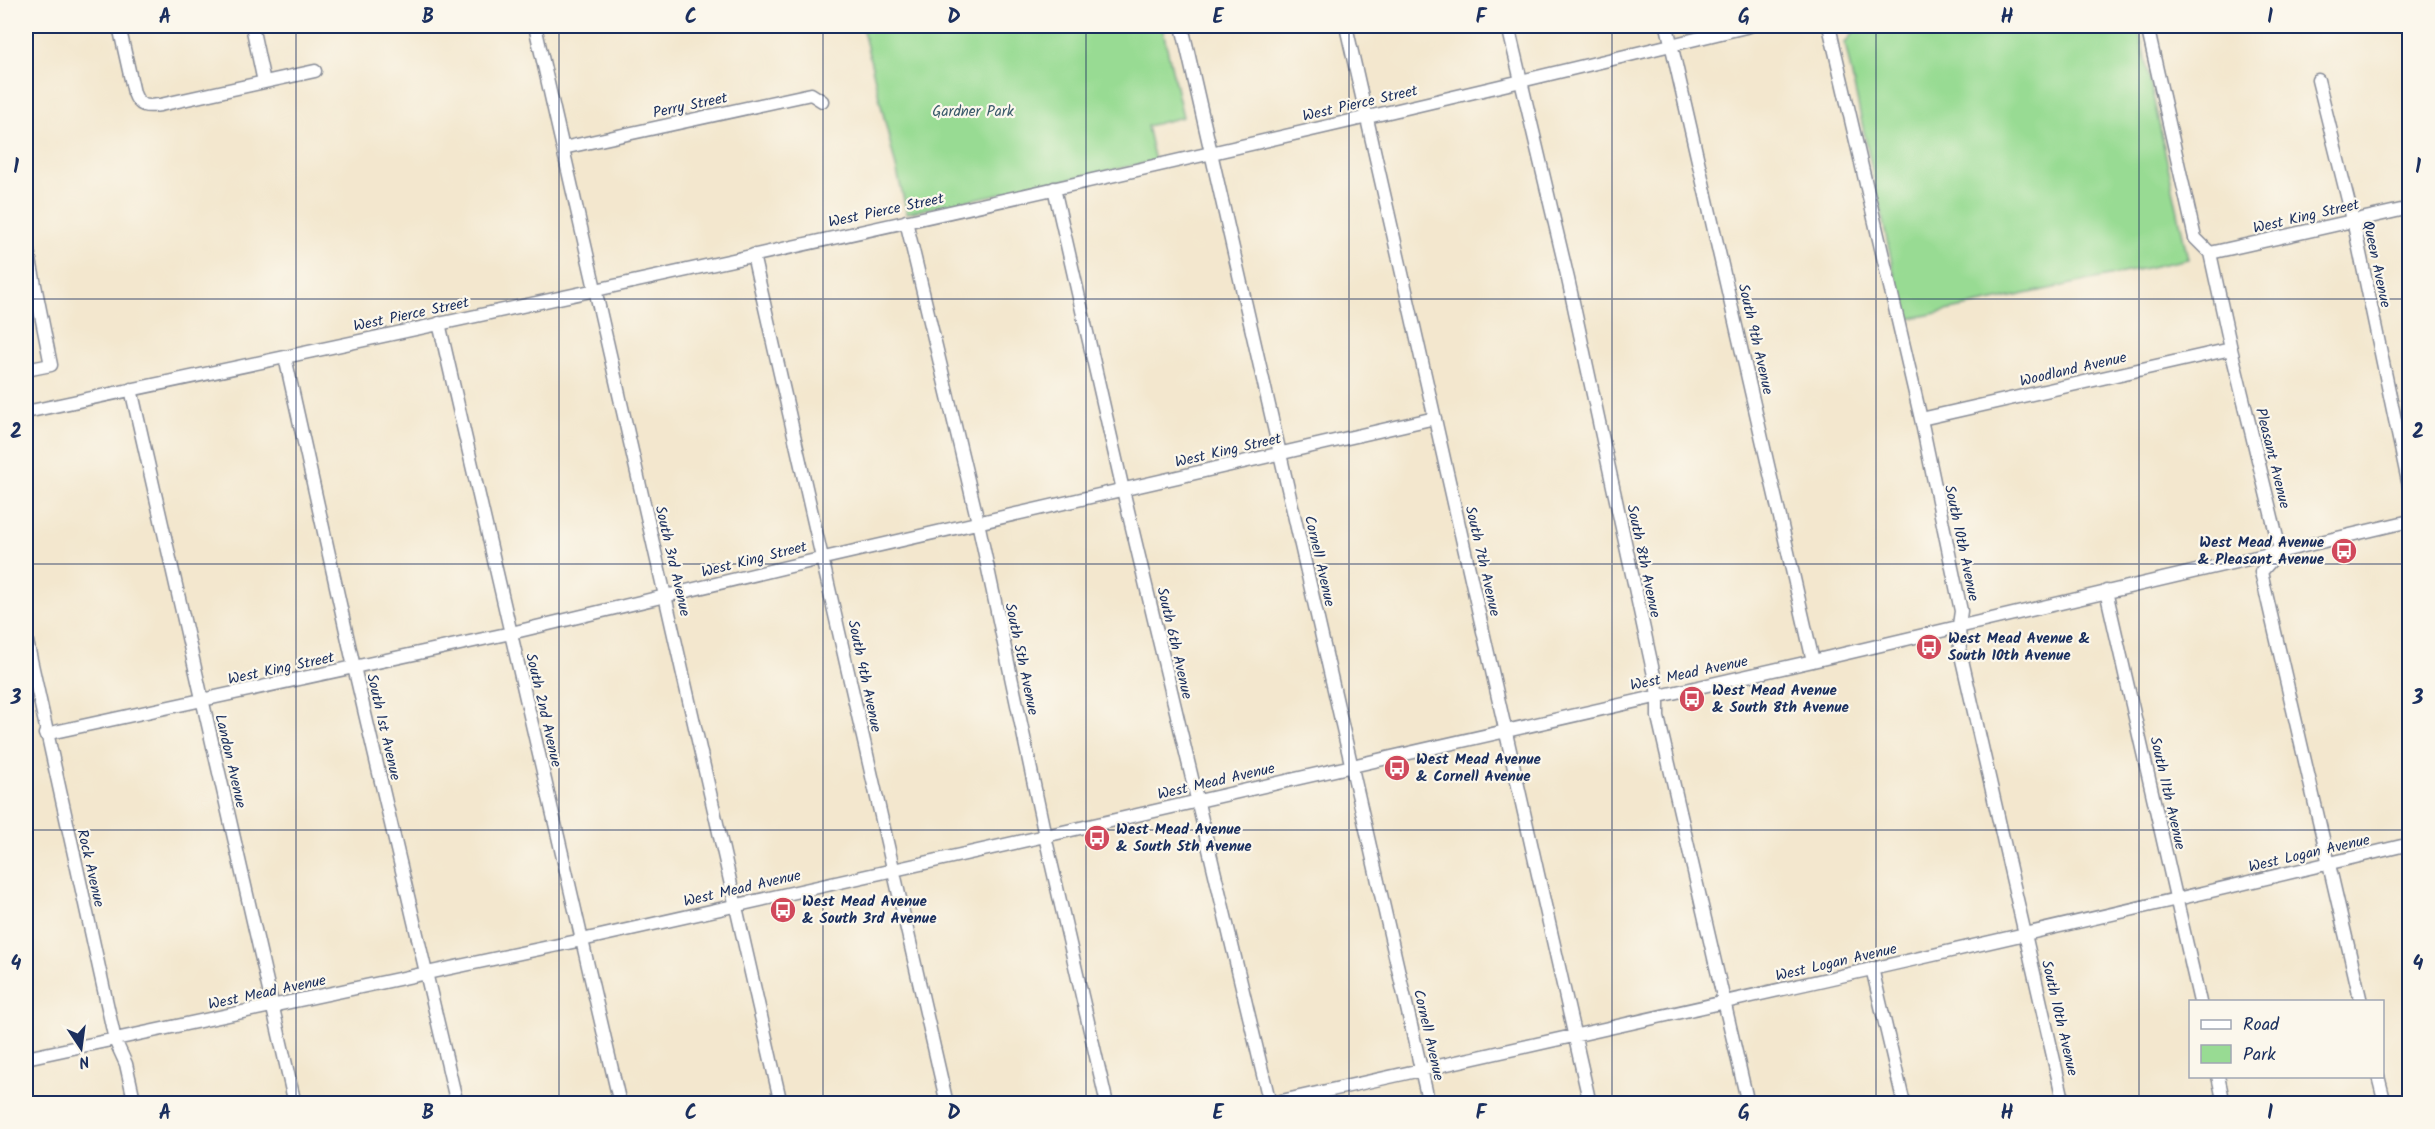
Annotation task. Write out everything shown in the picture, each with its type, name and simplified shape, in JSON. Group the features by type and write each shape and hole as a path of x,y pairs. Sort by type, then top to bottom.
{"street":[{"path":"119,26 134,93 137,102 142,106 160,105 315,71"},
{"path":"252,26 264,82"},
{"name":"South 3rd Avenue","path":"535,26 781,1104"},
{"name":"Cornell Avenue","path":"1182,26 1429,1104"},
{"name":"South 7th Avenue","path":"1346,26 1590,1104"},
{"name":"South 8th Avenue","path":"1508,26 1568,279 1658,694 1658,717 1748,1104"},
{"name":"South 9th Avenue","path":"1667,26 1723,260 1813,661"},
{"name":"West Pierce Street","path":"26,412 595,290 1054,188 1750,26"},
{"name":"South 10th Avenue","path":"1833,26 1921,419 1961,611 1960,651 2064,1104"},
{"path":"2147,27 2166,26"},
{"name":"Pleasant Avenue","path":"2147,27 2195,238 2210,253 2280,550"},
{"name":"Queen Avenue","path":"2318,80 2353,220 2409,491"},
{"name":"Perry Street","path":"562,148 811,94 822,100"},
{"name":"South 6th Avenue","path":"1054,188 1123,490 1269,1103"},
{"name":"West King Street","path":"2210,253 2409,208"},
{"name":"South 5th Avenue","path":"906,221 978,522 1045,836 1107,1104"},
{"path":"26,240 51,365 26,370"},
{"name":"South 4th Avenue","path":"753,255 824,558 891,870 946,1104"},
{"name":"South 2nd Avenue","path":"439,323 620,1104"},
{"name":"Woodland Avenue","path":"1921,419 2231,349"},
{"name":"South 1st Avenue","path":"285,357 354,667 457,1104"},
{"name":"Landon Avenue","path":"131,389 295,1104"},
{"name":"West King Street","path":"45,734 511,633 978,522 1435,418"},
{"name":"West Mead Avenue","path":"26,1058 272,1007 427,971 582,940 1045,836 1658,694 1813,661 2409,521"},
{"path":"2280,550 2261,572 2361,1000"},
{"name":"South 11th Avenue","path":"2106,591 2200,1000"},
{"name":"Rock Avenue","path":"26,637 45,734 115,1040 126,1064 135,1104"},
{"name":"West Logan Avenue","path":"1269,1103 2025,935 2409,844"},
{"path":"1872,968 1904,1104"},
{"path":"2218,1078 2224,1104"},
{"path":"2378,1078 2385,1104"}],"green space":[{"name":"Gardner Park","path":"862,26 1162,26 1183,117 1147,126 1155,161 907,213"},
{"path":"1875,26 2138,26 2188,259 1904,320 1845,43 1855,30"}],"place":[{"name":"West Mead Avenue & Pleasant Avenue","path":"2344,551"},
{"name":"West Mead Avenue & South 10th Avenue","path":"1929,647"},
{"name":"West Mead Avenue & South 8th Avenue","path":"1692,699"},
{"name":"West Mead Avenue & Cornell Avenue","path":"1397,768"},
{"name":"West Mead Avenue & South 5th Avenue","path":"1097,838"},
{"name":"West Mead Avenue & South 3rd Avenue","path":"783,910"}]}
